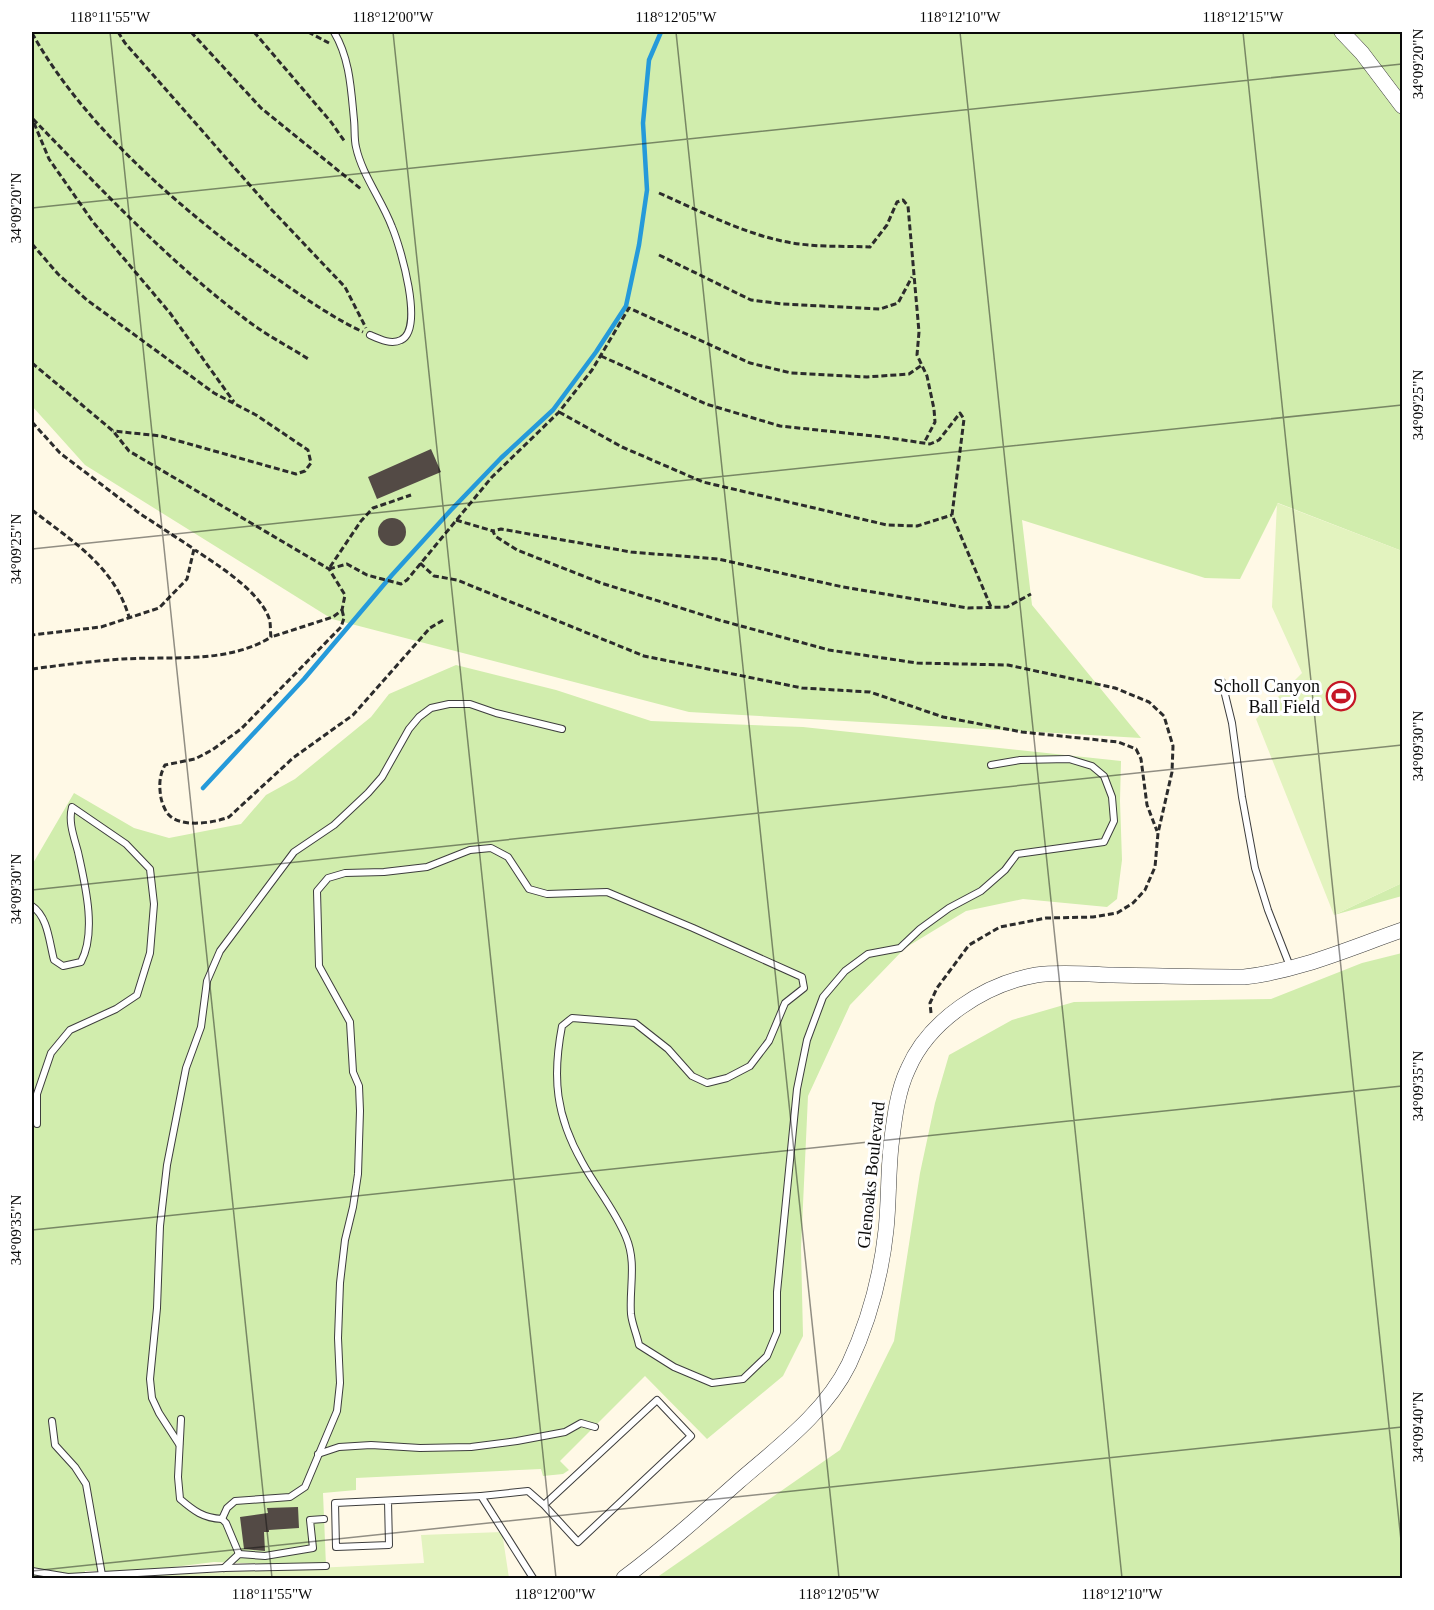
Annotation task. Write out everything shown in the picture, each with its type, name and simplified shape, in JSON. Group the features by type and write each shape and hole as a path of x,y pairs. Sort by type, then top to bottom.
{"street":[{"path":"1342,32 1362,53 1402,106"},
{"name":"Glenoaks Boulevard","path":"624,1578 655,1555 802,1426 831,1394 849,1364 877,1288 886,1229 891,1147 898,1098 908,1068 922,1044 944,1021 973,999 1007,983 1036,975 1244,977 1291,969 1402,930"}],"lane":[{"path":"334,32 343,46 349,71 356,148 393,228 402,258 412,318 408,333 400,340 386,342 370,335"},
{"path":"1222,682 1232,723 1255,868 1268,910 1291,969"},
{"path":"180,1444 159,1413 152,1398 150,1379 157,1308 160,1226 167,1165 186,1068 201,1027 207,981 220,951 294,852 334,825 368,793 382,777 409,729 431,708 449,704 470,704 496,713 562,729"},
{"path":"222,1519 227,1508 235,1501 290,1497 305,1487 337,1411 340,1383 338,1338 340,1283 345,1240 358,1174 360,1111 359,1086 353,1072 350,1022 319,966 317,891 328,878 345,873 384,872 427,867 470,850 491,848 508,857 528,888 547,894 607,892 802,977 804,988 785,1003 769,1041 750,1066 727,1078 707,1083 692,1076 668,1049 635,1023 572,1018 562,1026 560,1038 556,1089 562,1119 582,1162 627,1238 633,1263 632,1315 639,1345 674,1367 712,1383 743,1379 767,1356 777,1332 778,1281 797,1089 807,1040 823,997 845,971 868,954 900,948 920,929 949,908 981,891 1005,870 1017,854 1104,842 1114,821 1112,796 1104,776 1092,766 1069,759 1020,760 991,765"},
{"path":"32,906 39,911 46,927 54,960 63,966 81,962 87,951 90,924 80,860 69,817 72,807 126,844 150,869 154,904 150,953 137,995 116,1009 70,1030 51,1053 37,1095 36,1124"},
{"path":"388,1501 389,1545 336,1547 335,1503 481,1496 528,1491 578,1542 691,1436 657,1400 544,1505"},
{"path":"181,1419 178,1478 180,1498 196,1513 222,1519 226,1523 239,1554"},
{"path":"52,1421 55,1445 75,1467 86,1484 102,1575"},
{"path":"318,1454 339,1447 371,1445 420,1448 471,1447 565,1432 581,1423 595,1426"},
{"path":"481,1496 533,1578"},
{"path":"224,1568 239,1554 265,1556 313,1548 310,1520 324,1519"},
{"path":"32,1571 68,1577 224,1568 326,1566"}],"path":[{"path":"118,32 193,123 345,287 370,335"},
{"path":"191,32 261,108 364,192 381,202"},
{"path":"254,32 331,122 365,171"},
{"path":"32,33 94,120 129,156 222,240 311,304 370,335"},
{"path":"32,118 178,263 244,319 310,360"},
{"path":"32,118 49,159 93,222 170,313 235,403"},
{"path":"659,193 731,224 773,238 818,246 870,247 887,225 897,202 903,200 908,206 919,332 917,355 927,376 934,409 935,422 924,443"},
{"path":"32,244 87,300 214,393 256,415 308,450 311,463 305,471 296,474 161,436 114,431"},
{"path":"659,255 751,300 783,304 880,309 898,303 913,275"},
{"path":"329,569 347,564 367,575 393,582 401,584 407,580 492,477 559,412 592,370 629,308 750,363 790,373 867,377 909,374 922,365"},
{"path":"601,355 706,404 780,426 930,444 939,440 960,413 964,419 952,515 991,607"},
{"path":"32,363 114,431 129,450 329,569 345,595 342,610 344,618 340,627 241,729 195,759 165,765 160,774 160,789 162,804 168,815 178,821 197,823 218,822 229,817 293,758 353,715 430,628 446,619"},
{"path":"559,412 622,447 703,482 887,525 917,526 952,515"},
{"path":"32,422 60,453 139,513 229,572 255,598 268,618 271,637"},
{"path":"329,569 361,521 373,508 411,495"},
{"path":"32,510 99,564 115,583 125,602 129,618"},
{"path":"456,520 493,531 501,529 631,552 718,559 843,587 968,608 1007,607 1031,594"},
{"path":"493,531 495,536 517,550 601,583 719,620 830,650 917,663 1008,665 1115,688 1149,702 1164,716 1173,746 1172,772 1158,833 1155,867 1145,890 1133,903 1117,914 1093,918 1046,918 1000,927 969,945 937,988 930,1003 932,1033"},
{"path":"32,635 101,627 159,608 187,579 194,549"},
{"path":"420,563 434,576 457,580 644,656 802,688 870,692 943,717 1022,732 1118,742 1136,749 1141,759 1147,805 1158,833"},
{"path":"32,669 122,659 223,655 256,646 271,637 333,617 342,610"}],"green space":[{"path":"32,32 1402,32 1402,551 1278,503 1240,579 1205,578 1022,520 1032,605 1141,738 689,712 332,619 85,465 32,406"},
{"name":"Scholl Canyon Ball Field","path":"1277,503 1402,551 1402,883 1334,915 1256,719 1302,673 1272,607"},
{"path":"456,665 556,690 651,721 803,727 1121,761 1122,860 1117,899 1107,907 1023,899 966,911 905,948 850,1005 808,1096 801,1248 803,1336 783,1376 707,1439 645,1376 560,1461 569,1470 563,1474 543,1476 541,1469 356,1478 356,1490 323,1493 326,1566 214,1562 141,1571 85,1571 83,1578 32,1578 32,865 74,793 134,828 169,838 241,824 266,795 295,779 371,717 389,694"},
{"path":"1402,883 1402,896 1334,915"},
{"path":"1402,953 1402,1578 656,1578 840,1450 894,1341 920,1173 935,1103 949,1055 1012,1020 1074,1002 1271,999 1362,963"},
{"path":"502,1532 509,1578 94,1578 424,1563 421,1535"}],"building":[{"path":"431,449 441,472 377,499 368,477"},
{"path":"392,518 402,522 406,532 402,542 392,546 382,542 378,532 382,522"},
{"path":"298,1507 299,1528 264,1532 265,1551 244,1549 240,1517 268,1513 267,1508"}],"waterway":[{"path":"203,788 304,679 392,575 451,510 501,458 553,410 596,352 626,306 639,245 647,190 643,123 649,60 661,32"}],"place":[{"name":"Scholl Canyon Ball Field","path":"1341,696"}]}
